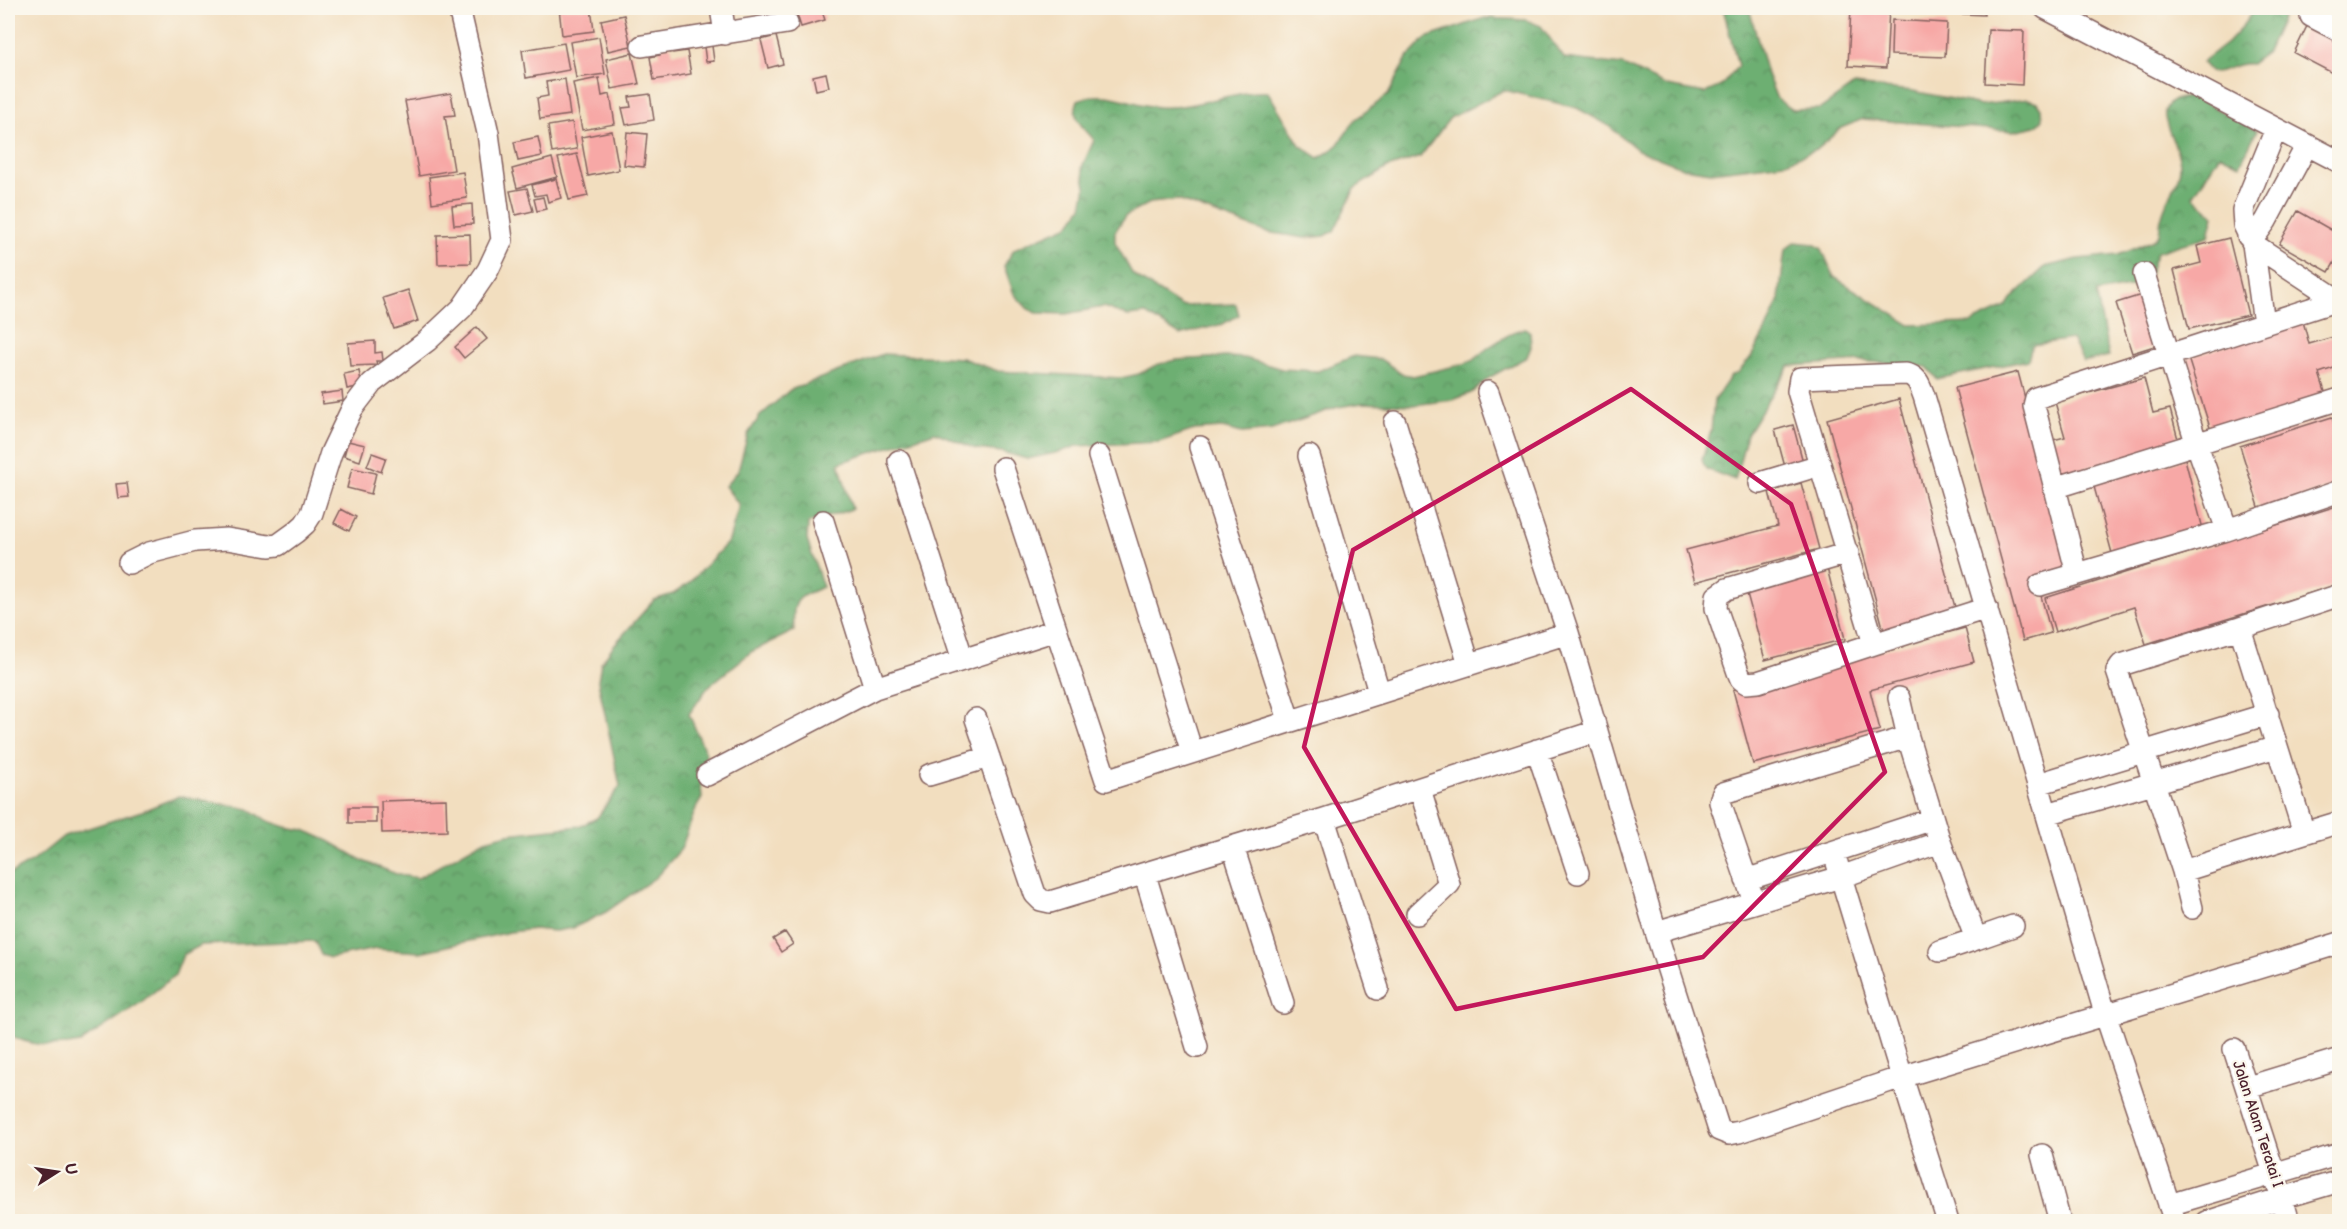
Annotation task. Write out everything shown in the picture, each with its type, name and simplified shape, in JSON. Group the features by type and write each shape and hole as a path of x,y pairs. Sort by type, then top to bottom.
{"street":[{"path":"129,563 149,553 195,541 227,539 269,546 278,544 296,532 312,513 331,453 352,409 372,383 427,341 462,308 491,264 502,240 488,133 459,8"},
{"path":"721,8 725,34"},
{"path":"2045,8 2340,162"},
{"path":"2311,16 2340,31"},
{"path":"642,46 787,23"},
{"path":"2264,323 2251,240 2244,225 2243,210 2276,129"},
{"path":"2251,240 2266,221 2307,144"},
{"path":"2251,240 2339,303"},
{"path":"2144,274 2196,442 2227,530"},
{"path":"2078,574 2034,406 2036,398 2168,353 2264,323 2339,303"},
{"path":"1874,644 1798,391 1800,378 1912,375 1917,380 1924,396 1987,608 2105,1013 2172,1213 2275,1174 2340,1154"},
{"path":"1488,392 1568,633 1656,932 1719,1130 1729,1134 1739,1132 1902,1077 2105,1013 2340,943"},
{"path":"2054,488 2340,399"},
{"path":"1395,422 1469,664"},
{"path":"1200,447 1289,720"},
{"path":"1099,456 1192,752"},
{"path":"1308,456 1379,692"},
{"path":"899,461 963,660"},
{"path":"1760,483 1820,465"},
{"path":"1003,468 1106,780 1568,633"},
{"path":"2040,585 2227,530 2340,491"},
{"path":"824,521 875,688"},
{"path":"1848,554 1727,588 1717,596 1716,608 1741,679 1746,683 1758,682 1987,608"},
{"path":"2192,908 2183,871 2117,671 2121,665 2240,628 2338,601"},
{"path":"2240,628 2304,832"},
{"path":"706,775 875,688 1056,630"},
{"path":"1899,698 1908,737 1940,842 1976,939"},
{"path":"2038,784 2268,714"},
{"path":"976,719 1035,894 1041,900 1050,902 1145,875 1597,731"},
{"path":"1754,902 1720,802 1723,793 1908,737"},
{"path":"2047,814 2277,747"},
{"path":"1537,750 1578,873"},
{"path":"929,775 989,757"},
{"path":"1417,914 1449,884 1420,789"},
{"path":"1324,819 1378,989"},
{"path":"1746,880 1933,819"},
{"path":"2183,871 2340,822"},
{"path":"1656,932 1841,877 1940,842"},
{"path":"1233,847 1284,1003"},
{"path":"1834,853 1948,1221"},
{"path":"1145,875 1197,1047"},
{"path":"1940,951 2013,926"},
{"name":"Jalan Alam Teratai I","path":"2234,1049 2289,1221"},
{"path":"2248,1087 2340,1059"},
{"path":"2042,1155 2060,1221"},
{"path":"2207,1221 2340,1180"}],"highlighted area":[{"path":"1631,389 1791,504 1885,772 1703,957 1456,1009 1304,747 1353,550"}],"green space":[{"path":"1723,8 1749,8 1767,74 1777,99 1793,110 1820,109 1854,85 1913,91 1981,105 2028,99 2037,102 2042,110 2043,119 2036,126 2013,131 1863,119 1841,128 1819,148 1784,163 1711,172 1684,168 1638,150 1606,124 1577,108 1504,90 1450,118 1420,157 1387,168 1355,188 1334,231 1325,236 1305,238 1266,232 1178,200 1150,203 1125,216 1115,232 1115,242 1133,275 1181,306 1236,304 1239,315 1223,324 1180,335 1146,314 1128,316 1103,307 1066,314 1037,313 1028,309 1014,294 1004,266 1014,249 1069,225 1082,207 1086,186 1082,167 1094,140 1077,117 1078,100 1109,96 1148,106 1173,107 1241,94 1268,92 1300,145 1319,158 1336,147 1356,119 1388,95 1407,58 1426,38 1485,18 1526,20 1541,26 1564,58 1623,65 1667,86 1705,93 1721,86 1738,66"},
{"path":"2255,8 2287,8 2267,52 2251,64 2211,72 2202,62 2227,43"},
{"path":"2192,96 2257,130 2240,165 2220,154 2193,196 2214,215 2209,236 2157,252 2145,284 2096,293 2109,356 2083,362 2072,339 2032,345 2028,360 1937,379 1927,367 1862,361 1789,366 1747,434 1735,480 1706,469 1702,460 1711,431 1714,400 1731,376 1739,372 1751,357 1767,328 1779,299 1785,250 1795,242 1814,244 1822,249 1834,277 1910,325 1971,323 2006,307 2011,299 2045,267 2078,259 2118,255 2152,241 2159,234 2164,210 2180,171 2179,158 2166,122 2165,111 2172,102"},
{"path":"1525,328 1530,332 1531,347 1527,357 1490,377 1471,393 1453,400 1413,405 1362,403 1338,407 1272,430 1242,433 1222,428 1194,430 1159,442 1077,446 1027,459 1002,452 976,449 935,432 839,463 852,509 808,523 807,540 823,587 806,594 797,601 794,631 751,652 708,687 689,714 706,754 700,776 702,798 681,849 656,877 606,912 573,928 555,931 534,929 510,932 420,952 376,949 330,958 321,955 315,941 201,945 183,955 175,975 140,1003 80,1043 43,1045 8,1034 8,875 33,861 64,836 145,810 179,796 249,809 268,821 304,830 329,841 363,861 399,875 418,878 485,840 508,834 580,826 597,818 620,786 598,681 601,663 654,600 673,594 689,583 729,541 739,505 725,486 738,471 748,434 760,416 790,390 883,354 962,358 998,371 1121,378 1139,374 1156,365 1175,360 1245,358 1282,369 1318,371 1354,356 1380,359 1403,374 1413,376 1464,364 1513,332"}],"building":[{"path":"559,8 591,8 594,31 562,35"},
{"path":"795,8 821,8 825,20 801,27"},
{"path":"1851,8 1889,8 1886,68 1848,66"},
{"path":"1902,8 1984,8 1984,15 1901,11"},
{"path":"2322,8 2340,8 2340,17"},
{"path":"624,15 631,46 608,51 601,20"},
{"path":"1892,20 1947,23 1945,57 1891,55"},
{"path":"2309,22 2340,37 2340,77 2294,53"},
{"path":"1988,30 2024,31 2022,85 1985,83"},
{"path":"776,36 783,64 768,68 761,40"},
{"path":"599,37 605,74 576,78 570,42"},
{"path":"564,43 569,70 526,78 522,50"},
{"path":"671,46 673,53 687,51 691,74 654,80 650,57 660,55 659,48"},
{"path":"712,46 714,61 706,62 704,47"},
{"path":"632,53 639,84 612,89 606,59"},
{"path":"826,73 829,87 816,90 813,76"},
{"path":"599,78 602,96 610,94 615,124 582,130 573,83"},
{"path":"565,79 570,115 540,119 537,98 548,96 546,82"},
{"path":"451,93 455,115 445,116 454,170 419,176 405,101"},
{"path":"650,94 654,120 626,125 622,108 631,107 629,97"},
{"path":"572,122 577,149 552,153 548,126"},
{"path":"612,131 619,170 588,176 581,137"},
{"path":"627,132 647,134 644,167 624,165"},
{"path":"538,137 542,156 518,161 514,142"},
{"path":"577,154 588,196 569,200 558,158"},
{"path":"552,158 557,177 517,188 512,169"},
{"path":"463,172 467,198 432,203 429,177"},
{"path":"556,179 561,198 548,202 546,194 535,196 532,185"},
{"path":"527,188 533,211 516,215 510,191"},
{"path":"543,197 546,209 537,211 534,199"},
{"path":"472,204 473,224 454,225 452,206"},
{"path":"2298,211 2340,235 2340,253 2329,272 2279,244"},
{"path":"470,234 471,263 438,264 437,235"},
{"path":"2229,238 2248,315 2189,329 2174,270 2201,263 2197,246"},
{"path":"408,290 418,321 394,329 383,298"},
{"path":"2151,292 2167,342 2132,353 2116,303"},
{"path":"2303,321 2309,344 2340,335 2340,366 2319,373 2327,398 2212,434 2188,358"},
{"path":"477,327 487,339 464,358 455,347"},
{"path":"375,341 375,353 382,352 383,361 376,361 377,365 350,366 348,343"},
{"path":"359,371 362,386 347,389 344,374"},
{"path":"2018,372 2070,568 2036,577 2051,633 2023,641 1955,388"},
{"path":"2144,378 2153,413 2170,409 2179,443 2062,474 2053,440 2065,437 2055,402"},
{"path":"342,391 343,401 323,404 321,394"},
{"path":"1899,399 1956,611 1884,631 1827,419"},
{"path":"2332,417 2338,436 2340,435 2340,485 2260,510 2240,446"},
{"path":"1793,425 1803,462 1785,467 1775,430"},
{"path":"348,441 365,445 360,461 344,456"},
{"path":"372,453 386,458 381,472 367,466"},
{"path":"2185,459 2204,533 2113,557 2093,483"},
{"path":"352,468 376,473 371,494 347,488"},
{"path":"127,483 129,497 118,498 116,484"},
{"path":"1801,483 1819,549 1695,582 1686,550 1778,526 1769,492"},
{"path":"2340,505 2340,584 2146,644 2134,607 2055,632 2045,598"},
{"path":"341,509 356,517 349,531 334,523"},
{"path":"1827,568 1845,639 1765,660 1746,590"},
{"path":"1965,628 1974,662 1870,690 1880,730 1753,764 1733,690"},
{"path":"446,799 447,831 382,833 381,801"},
{"path":"349,807 376,807 376,823 349,823"},
{"path":"785,932 793,944 781,952 773,939"}]}
